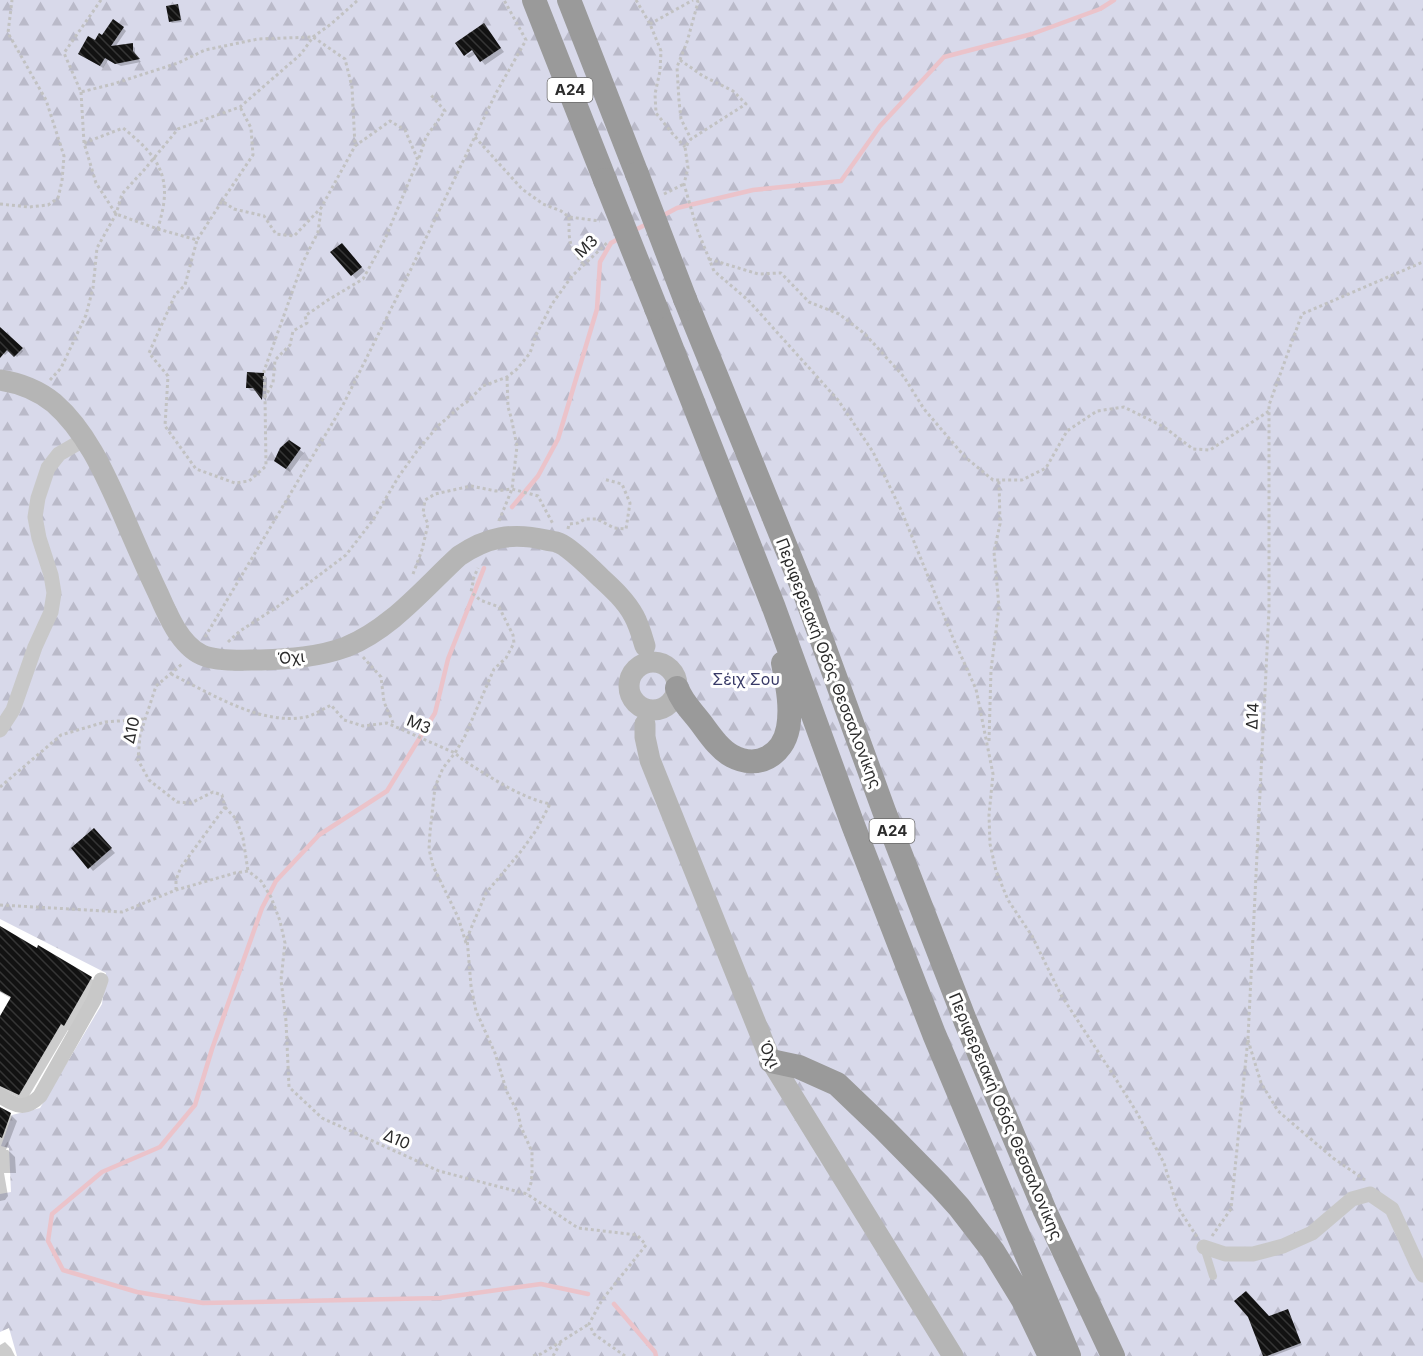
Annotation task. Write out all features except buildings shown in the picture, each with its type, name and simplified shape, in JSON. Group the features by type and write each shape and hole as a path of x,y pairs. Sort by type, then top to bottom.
{"highway":[{"name":"Περιφερειακή Οδός Θεσσαλονίκης","path":"534,0 774,608 934,1034 1069,1356"},
{"name":"Περιφερειακή Οδός Θεσσαλονίκης","path":"569,0 685,299 805,594 884,811 965,1020 1045,1211 1113,1356"},
{"path":"677,688 688,708 725,751 740,759 748,760 764,759 774,754 788,731 790,705 774,608"},
{"path":"771,1061 799,1067 837,1084 940,1186 993,1251 1023,1300 1050,1356"}],"main road":[{"path":"0,380 28,387 46,397 67,416 85,439 114,494 165,610 184,641 196,652"},
{"name":"Όχι","path":"196,652 215,658 269,659 318,655 338,650 385,624 470,549 493,539 520,535 561,543 592,569 619,595 635,616 645,646 661,663"},
{"path":"638,667 644,655 645,646"},
{"path":"645,663 661,663 674,673 677,688 671,703 651,717 649,710 635,703 631,696 629,680 632,673 645,663"},
{"name":"Όχι","path":"651,717 645,737 650,760 771,1061 953,1356"}],"street":[{"path":"0,730 13,710 35,647 51,612 53,584 35,517 38,498 48,468 59,454 85,439"},
{"path":"0,1096 16,1105 24,1106 40,1096 94,1000 101,980"},
{"path":"1204,1247 1225,1254 1253,1254 1283,1246 1312,1233 1352,1199 1370,1194 1392,1209 1423,1275"}],"lane":[{"path":"1204,1247 1213,1276"}],"path":[{"path":"0,204 29,207 48,205 58,198 64,156 46,100 8,33 12,0"},
{"path":"101,0 64,53 81,92 84,143 96,183 116,214 197,240"},
{"path":"55,375 61,368 86,315 93,288 96,248 116,214 122,194 178,129 240,107 301,54 313,37 358,0"},
{"name":"Δ10","path":"225,807 222,795 213,792 191,803 177,802 149,780 138,760 140,735 156,686 196,652 342,406 496,93 526,40 504,0"},
{"path":"636,0 650,24 661,51 655,94 656,113 686,147"},
{"path":"650,24 695,0 698,2 687,42 677,67 681,119 691,139"},
{"path":"81,92 178,63 205,50 258,39 313,37 345,59 352,87 355,146"},
{"path":"680,60 703,76 733,91 746,104 691,139 686,147 688,168 684,184 697,229 714,271 748,300 838,400 873,452 902,512 953,638 976,688 993,774 989,815 990,844 996,871 1008,900 1032,936 1062,995 1136,1111 1164,1163 1177,1206 1204,1247"},
{"path":"265,397 273,383 275,360 290,345 293,331 307,323 306,316 363,279 385,239 426,137 445,111 431,95"},
{"path":"240,107 251,128 253,155 197,240 185,285 175,295 149,352 168,376 165,426 196,469 235,483 249,481 266,466 264,371 303,262 318,232 321,208"},
{"path":"222,201 234,209 264,216 276,234 294,236 321,208 355,146 390,121 405,130 418,160"},
{"path":"84,143 123,128 155,158 164,180 164,202 158,229"},
{"path":"475,137 522,189 543,204 570,217 605,222"},
{"path":"657,197 684,184"},
{"path":"570,217 569,238 573,252 584,265"},
{"name":"Μ3","path":"507,377 530,353 536,335 552,304 572,276 612,238"},
{"path":"709,259 758,274 781,273 809,302 839,315 865,334 904,377 924,409 965,458 993,480 1022,480 1046,468 1067,431 1097,411 1124,407 1164,427 1194,449 1210,450 1269,411"},
{"name":"Δ14","path":"1204,1247 1231,1209 1248,1038 1269,610 1269,405 1302,315 1423,262"},
{"path":"227,643 240,631 277,607 346,555 374,520 399,476 438,426 483,386 507,377 508,407 517,446 512,489 495,530"},
{"path":"988,748 991,670 999,607 994,552 1000,524 999,480"},
{"path":"478,568 471,592 480,600 499,607 513,635 514,643 506,658 494,669 465,736 443,768 435,787 429,849 433,866 458,917 467,945 476,1011 495,1053 507,1092 518,1113 521,1127 532,1152 531,1184 527,1194"},
{"path":"352,644 381,678 384,702 394,726"},
{"name":"Μ3","path":"171,674 227,703 264,715 289,718 308,717 331,705 344,720 363,726 387,723 455,753 496,781 536,801 550,804 537,829 522,850 486,893 467,938 467,945"},
{"path":"0,787 61,735 105,723 146,719"},
{"path":"0,905 122,912 176,890 248,871 243,838 236,819 225,807 181,867 176,880 176,890"},
{"name":"Δ10","path":"248,871 261,881 271,897 285,943 281,980 290,1086 322,1118 439,1171 527,1194 578,1228 637,1235 646,1245 602,1300 590,1324"},
{"path":"1248,1038 1262,1083 1278,1111 1333,1158 1365,1180 1370,1194"},
{"path":"533,1356 590,1324 594,1334 625,1356"},
{"path":"553,1356 561,1341"}],"green space":[{"name":"Σέιχ Σου","path":"0,0 1423,0 1423,1356 17,1356 9,1328 0,1332 0,1194 11,1192 9,1148 1,1146 12,1115 40,1108 102,1004 106,973 0,919"}],"waterway":[{"path":"662,216 677,208 753,190 841,181 880,126 944,57 1032,34 1100,9 1114,0"},
{"path":"633,231 649,223"},
{"path":"512,507 538,476 558,439 597,309 600,262 611,243 620,238"},
{"path":"484,568 448,659 435,713 387,791 319,835 276,881 262,908 212,1049 195,1105 160,1147 102,1172 52,1214 48,1241 63,1270 137,1292 203,1303 440,1298 541,1284 588,1294"},
{"path":"614,1304 656,1356"}]}
